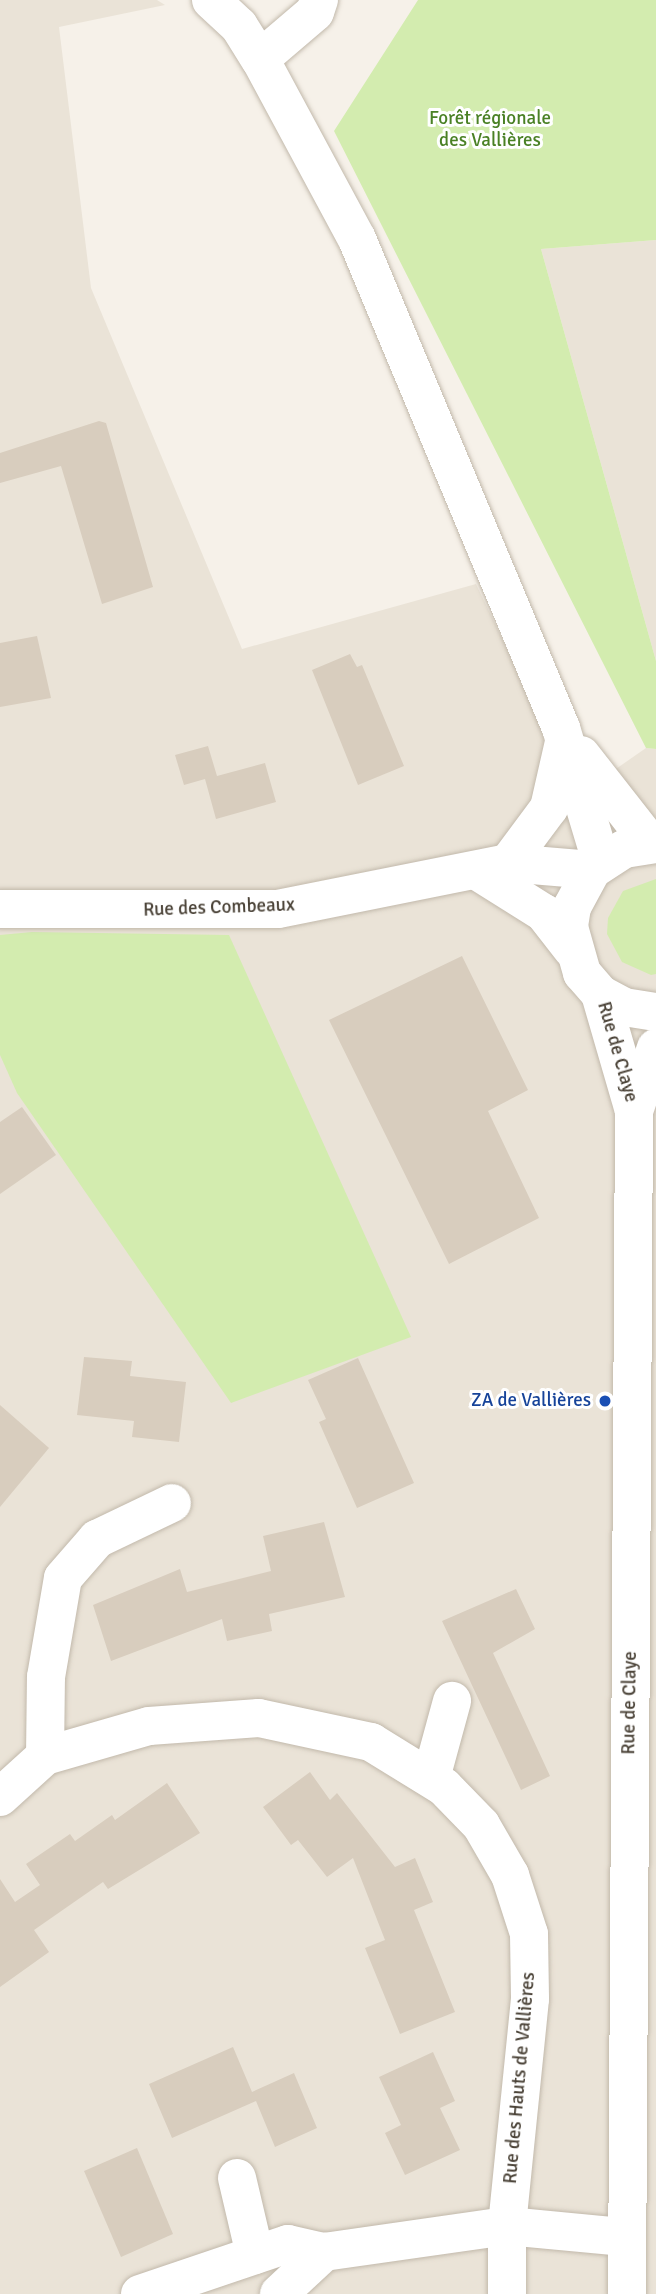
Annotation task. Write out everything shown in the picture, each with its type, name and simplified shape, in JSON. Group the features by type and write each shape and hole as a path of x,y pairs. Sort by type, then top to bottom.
{"street":[{"path":"211,0 239,26 260,59 357,239 563,734 596,866"},
{"path":"260,59 315,12 319,0"},
{"path":"563,734 653,843 596,866 572,907 572,948"},
{"path":"563,734 549,808 493,867 544,913 572,948 582,973 600,994 624,1007 656,1012"},
{"name":"Rue des Combeaux","path":"0,909 278,909 493,867 596,866"},
{"name":"Rue de Claye","path":"600,994 634,1111 624,2237 626,2294"},
{"name":"Rue de Claye","path":"634,1111 656,1048"},
{"path":"0,1797 45,1756 46,1677 63,1578 97,1539 172,1503"},
{"path":"431,1778 452,1701"},
{"name":"Rue des Hauts de Vallières","path":"45,1756 149,1726 259,1718 371,1742 431,1778 481,1825 510,1875 529,1934 530,1999 507,2226 507,2294"},
{"path":"237,2178 255,2255"},
{"path":"163,2290 288,2244 324,2252 507,2226 624,2237"},
{"path":"279,2294 324,2252"}],"shaded area":[{"path":"0,0 157,0 165,5 59,27 91,288 242,649 476,584 577,796 646,748 656,749 656,2294 0,2294"},
{"path":"656,240 656,661 541,249"}],"green space":[{"name":"Forêt régionale des Vallières","path":"418,0 656,0 656,240 541,249 656,661 656,749 646,748 334,131"},
{"path":"656,879 656,974 651,975 622,962 607,934 608,918 623,891"},
{"path":"32,932 229,935 411,1337 231,1403 17,1093 0,1055 0,935"}],"building":[{"path":"99,421 106,423 153,587 102,604 61,466 0,483 0,453"},
{"path":"37,636 51,698 0,707 0,643"},
{"path":"350,654 357,667 362,665 404,766 358,785 312,670"},
{"path":"208,746 217,776 265,763 276,802 216,819 205,779 184,785 175,755"},
{"path":"462,956 528,1090 488,1111 539,1218 449,1264 329,1020"},
{"path":"22,1107 56,1155 0,1194 0,1122"},
{"path":"84,1357 132,1361 130,1376 186,1382 179,1442 132,1437 134,1421 77,1415"},
{"path":"358,1358 414,1483 357,1508 319,1422 326,1419 308,1380"},
{"path":"0,1405 49,1448 0,1507"},
{"path":"324,1522 345,1597 269,1614 272,1631 227,1641 222,1619 111,1661 93,1605 180,1569 187,1592 271,1571 263,1536"},
{"path":"516,1589 535,1629 493,1653 550,1776 521,1790 442,1621"},
{"path":"310,1772 330,1800 337,1793 395,1867 415,1858 433,1902 414,1910 455,2012 400,2034 365,1948 385,1940 353,1858 327,1877 298,1840 291,1845 263,1807"},
{"path":"167,1783 200,1833 108,1889 103,1882 34,1930 49,1952 0,1987 0,1879 15,1902 40,1885 26,1864 70,1834 75,1841 112,1815 115,1820"},
{"path":"233,2047 252,2092 294,2073 317,2128 275,2147 256,2101 172,2138 149,2084"},
{"path":"433,2052 455,2101 440,2108 460,2150 405,2175 385,2133 401,2125 379,2077"},
{"path":"137,2148 173,2234 121,2257 84,2171"}],"place":[{"name":"ZA de Vallières","path":"605,1401"}]}
